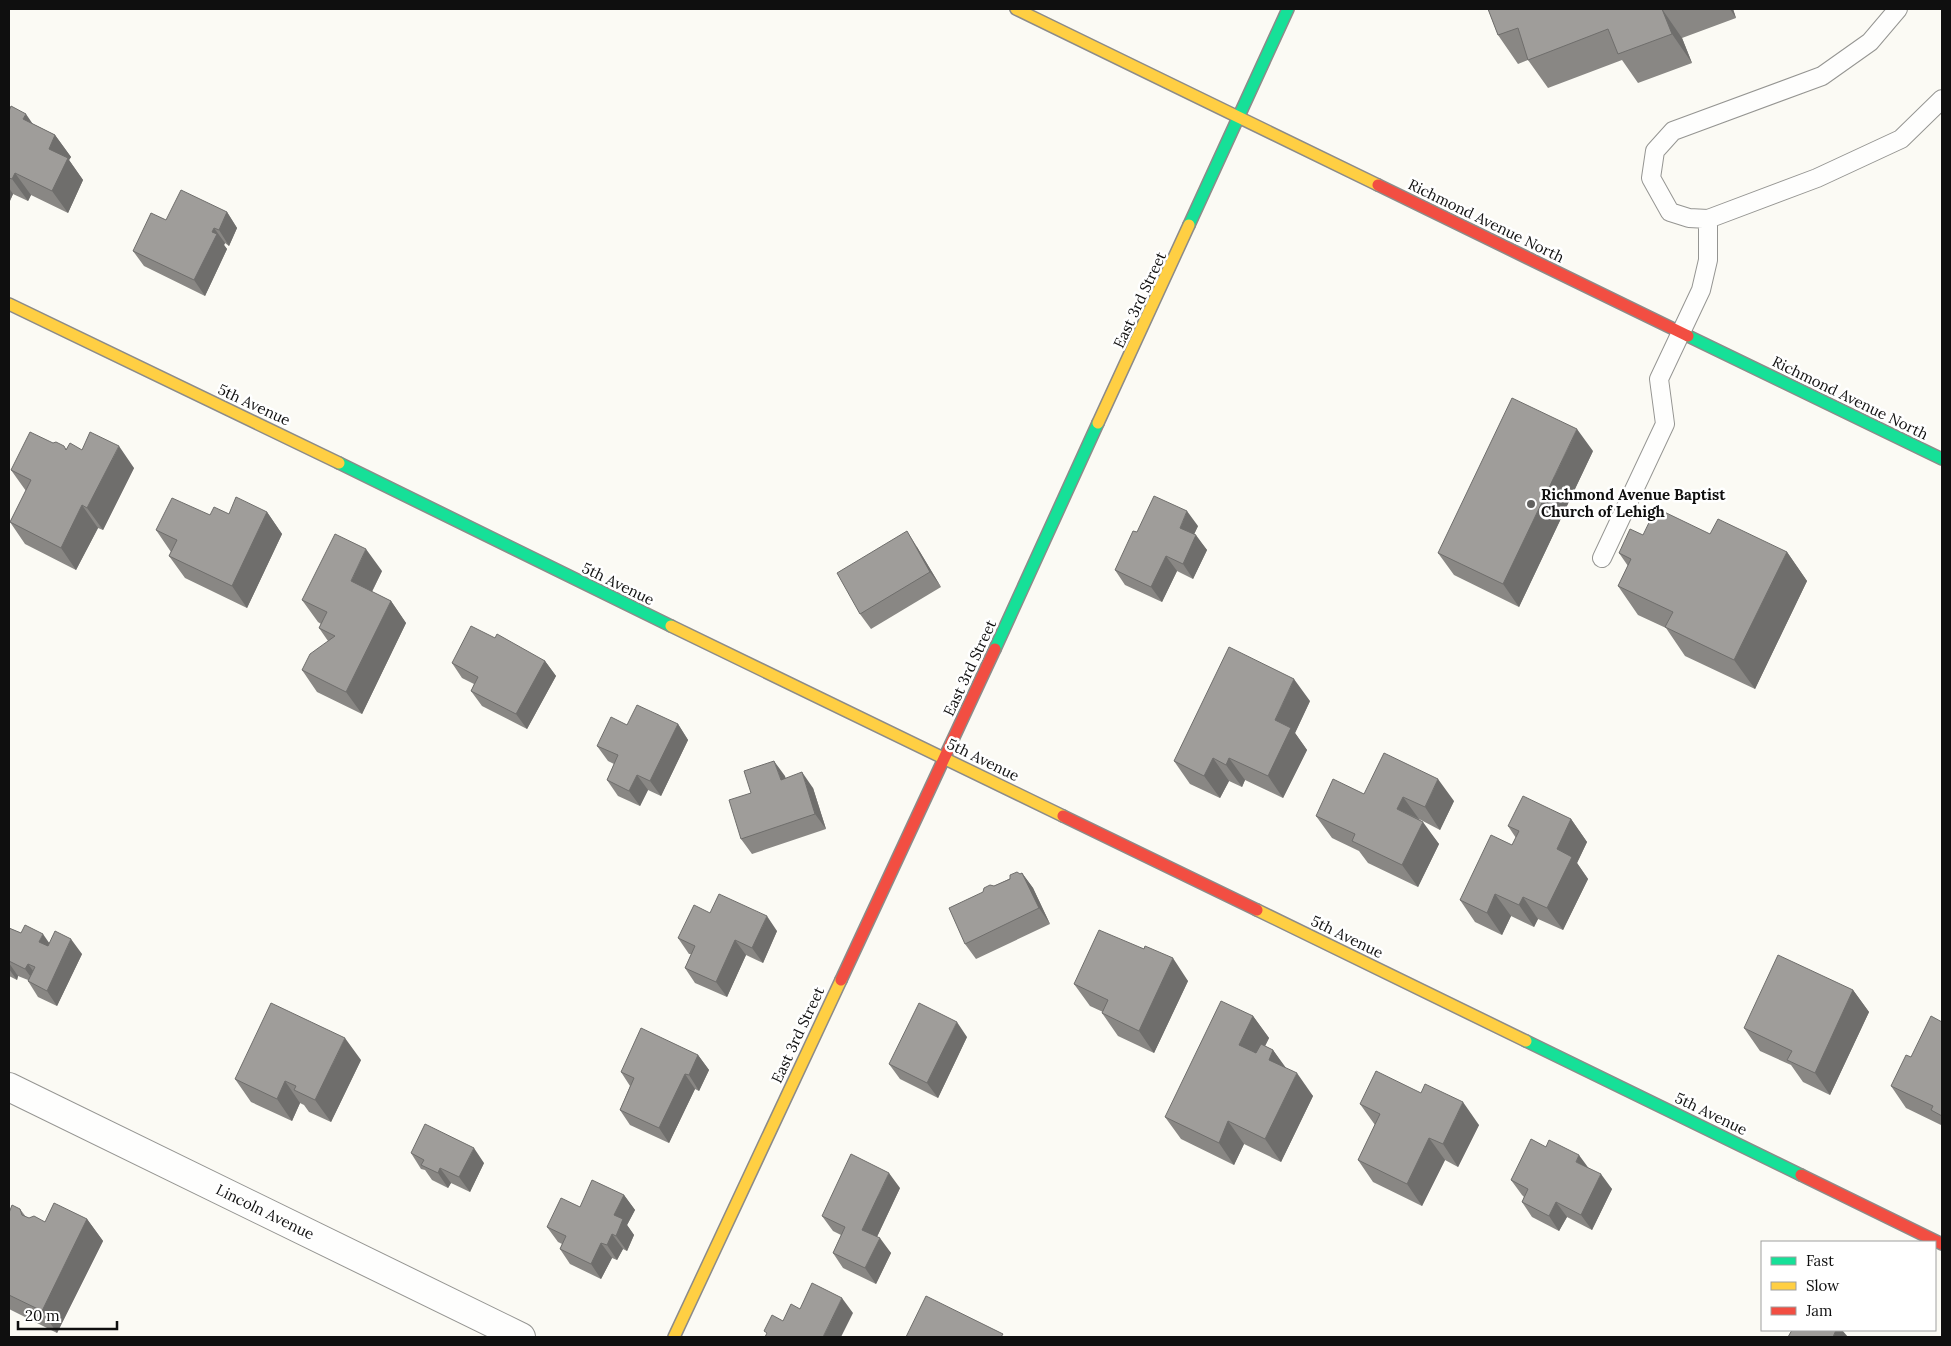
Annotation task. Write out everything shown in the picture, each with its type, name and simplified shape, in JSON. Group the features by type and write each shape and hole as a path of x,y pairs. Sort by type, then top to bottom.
{"street":[{"name":"Richmond Avenue North","path":"1016,9 1942,459"},
{"name":"East 3rd Street","path":"674,1337 945,758 1184,239 1237,116 1288,9"},
{"name":"5th Avenue","path":"9,304 280,434 837,708 945,758 1936,1241"},
{"name":"Lincoln Avenue","path":"9,1087 521,1337"}],"lane":[{"path":"1898,9 1870,42 1822,76 1673,131 1655,151 1651,178 1670,212 1689,218 1708,219 1817,178 1901,139 1942,99"},
{"path":"1602,558 1665,424 1659,379 1702,282 1708,260 1708,219"}],"building":[{"path":"1488,9 1662,9 1672,34 1618,54 1608,29 1528,60 1518,28 1498,35"},
{"path":"11,106 26,114 23,119 55,135 49,149 68,158 52,191 15,173 12,179 9,178 9,111"},
{"path":"181,190 227,212 219,230 214,228 212,232 217,234 194,280 133,251 151,213 166,220"},
{"path":"1512,398 1577,429 1503,584 1438,553"},
{"path":"30,432 64,446 66,450 70,443 82,450 90,432 119,446 87,508 82,505 61,548 10,522 31,480 11,470"},
{"path":"1154,496 1187,511 1180,528 1196,535 1183,564 1166,556 1151,587 1115,570 1133,531 1137,532"},
{"path":"236,497 267,512 232,586 169,556 177,540 156,530 172,498 210,515 214,507 229,514"},
{"path":"1656,508 1710,534 1718,519 1787,552 1734,660 1665,627 1673,612 1618,586 1631,559 1619,553 1630,529 1643,535"},
{"path":"907,531 930,572 860,614 837,573"},
{"path":"335,534 366,549 351,581 391,601 346,692 302,670 310,654 335,636 319,628 327,612 302,600"},
{"path":"471,626 495,638 497,634 545,661 516,714 471,691 478,677 452,663"},
{"path":"1229,647 1294,679 1275,720 1291,728 1268,776 1229,758 1226,765 1213,758 1204,776 1174,761"},
{"path":"637,705 678,724 650,781 637,775 629,791 607,780 618,755 597,746 611,717 627,725"},
{"path":"1384,753 1438,779 1425,807 1403,797 1397,809 1423,822 1402,865 1352,841 1355,834 1316,816 1333,779 1364,794"},
{"path":"774,761 781,780 802,772 815,814 741,839 729,800 751,793 744,771"},
{"path":"1523,796 1571,819 1557,849 1572,857 1547,908 1523,897 1519,905 1495,894 1487,913 1460,900 1491,835 1512,845 1519,831 1508,826"},
{"path":"1017,872 1022,873 1039,908 965,944 949,908 983,892 984,888 990,885 994,886 1010,879 1010,875"},
{"path":"719,894 767,916 752,948 735,940 716,982 685,968 695,946 678,938 694,905 710,913"},
{"path":"25,925 43,934 39,942 48,946 55,931 71,939 47,991 28,981 35,967 28,964 25,969 9,961 9,928 21,933"},
{"path":"1099,930 1144,949 1145,946 1173,958 1139,1031 1102,1013 1108,1000 1074,984"},
{"path":"1778,955 1853,990 1815,1073 1787,1060 1792,1051 1744,1028"},
{"path":"1221,1001 1253,1016 1239,1045 1256,1053 1261,1044 1273,1050 1269,1060 1297,1073 1265,1139 1228,1121 1219,1143 1165,1117"},
{"path":"271,1003 345,1038 315,1100 294,1090 296,1086 285,1081 277,1099 235,1079"},
{"path":"919,1003 957,1022 927,1083 889,1064"},
{"path":"1931,1016 1942,1022 1942,1116 1931,1110 1933,1106 1891,1086 1906,1055 1911,1057"},
{"path":"641,1028 698,1055 689,1075 685,1074 659,1128 620,1110 634,1078 621,1072"},
{"path":"1376,1071 1421,1093 1425,1084 1463,1102 1443,1144 1429,1138 1407,1184 1358,1160 1380,1114 1360,1104"},
{"path":"425,1124 474,1148 459,1177 440,1168 438,1173 421,1165 424,1160 411,1153"},
{"path":"1531,1139 1546,1147 1549,1140 1579,1155 1576,1162 1601,1174 1581,1215 1556,1202 1549,1216 1522,1202 1528,1189 1511,1180"},
{"path":"851,1154 889,1173 862,1230 880,1238 865,1268 833,1253 845,1227 822,1216"},
{"path":"592,1180 624,1195 614,1215 623,1219 616,1236 612,1234 607,1245 601,1243 591,1264 560,1249 566,1236 547,1227 561,1198 580,1207"},
{"path":"54,1203 87,1219 42,1311 9,1295 9,1213 12,1205 20,1209 22,1215 29,1218 34,1216 45,1222"},
{"path":"812,1283 842,1298 823,1337 765,1337 767,1333 764,1331 772,1315 783,1321 791,1304 800,1309"},
{"path":"926,1296 1003,1334 1001,1337 906,1337"},
{"path":"1791,1331 1836,1331 1833,1337 1788,1337"}],"traffic: fast":[{"path":"1189,225 1288,9"},
{"path":"1688,336 1942,459"},
{"path":"995,649 1098,423"},
{"path":"339,463 671,626"},
{"path":"1526,1041 1801,1175"}],"traffic: slow":[{"path":"1016,9 1378,185"},
{"path":"1098,423 1189,225"},
{"path":"9,304 339,463"},
{"path":"671,626 1063,816"},
{"path":"1257,910 1526,1041"},
{"path":"674,1337 841,980"}],"traffic: jam":[{"path":"1378,185 1688,336"},
{"path":"841,980 995,649"},
{"path":"1063,816 1257,910"},
{"path":"1801,1175 1936,1241"},
{"path":"1936,1241 1942,1244"}],"place":[{"name":"Richmond Avenue Baptist Church of Lehigh","path":"1531,504"}]}
